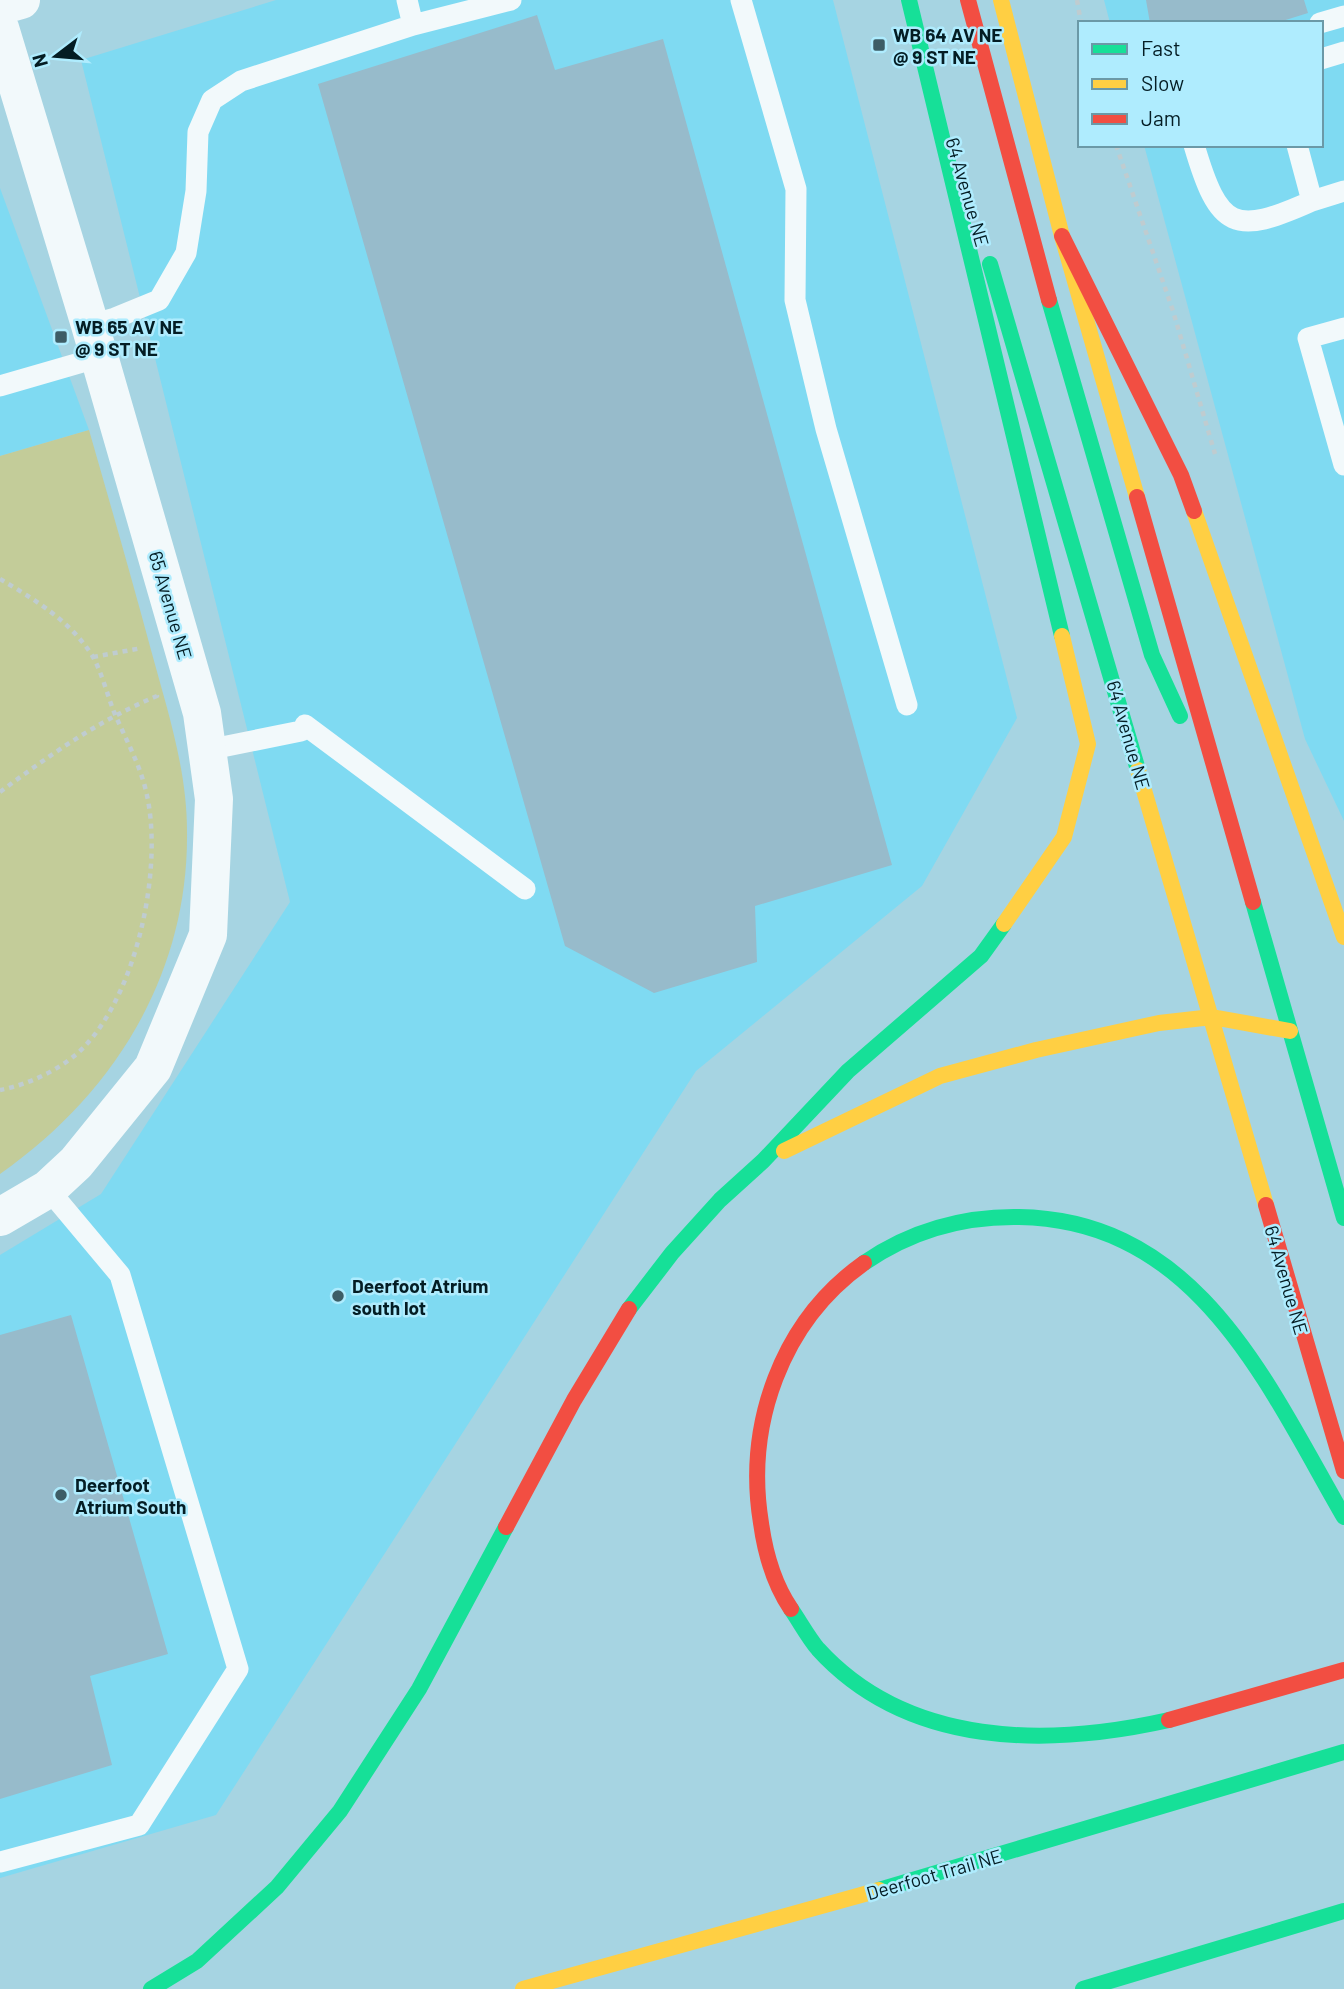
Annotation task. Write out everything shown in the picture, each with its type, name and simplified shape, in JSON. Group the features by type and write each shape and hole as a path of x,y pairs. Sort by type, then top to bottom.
{"main road":[{"name":"64 Avenue NE","path":"911,0 1344,1471"},
{"path":"151,1989 197,1961 277,1886 340,1811 419,1689 574,1400 629,1309 672,1252 848,1071 981,956 1064,837 1088,744 911,0"},
{"path":"968,0 1082,422 1152,654 1231,826"},
{"path":"1000,0 1062,236 1344,1219"},
{"path":"1009,0 1010,42"},
{"path":"1062,236 1181,475 1344,937"},
{"path":"763,1161 940,1076 1061,1044 1159,1023 1212,1017 1290,1031"},
{"path":"1344,1517 1256,1368 1222,1321 1188,1283 1151,1255 1113,1236 1075,1223 1042,1218 1003,1216 934,1227 903,1239 850,1273 806,1316 776,1368 765,1399 754,1466 755,1508 762,1545 791,1611 812,1642 836,1667 862,1688 919,1718 989,1734 1028,1737 1112,1730 1196,1713 1344,1670"},
{"name":"Deerfoot Trail NE","path":"523,1989 915,1880 1344,1752"},
{"path":"1083,1989 1344,1911"}],"street":[{"path":"0,6 21,0"},
{"name":"65 Avenue NE","path":"0,28 95,341 202,713 214,799 208,934 152,1068 76,1163 48,1189 0,1217"}],"lane":[{"path":"407,0 413,25"},
{"path":"0,386 95,341 115,318 159,300 186,253 197,191 198,132 212,100 247,79 413,25 512,0"},
{"path":"741,0 796,189 795,300 826,429 907,705"},
{"path":"1323,22 1344,16"},
{"path":"1323,57 1344,52"},
{"path":"1195,147 1209,189 1231,218 1249,223 1266,220 1344,191"},
{"path":"1298,147 1312,201"},
{"path":"1344,328 1308,338 1344,465"},
{"path":"207,750 303,728 525,890"},
{"path":"0,1862 139,1825 238,1669 120,1275 48,1189"}],"path":[{"path":"1077,0 1081,21"},
{"path":"0,579 53,614 93,657 132,749 146,792 151,855 148,900 138,948 104,1020 84,1047 51,1071 0,1090"},
{"path":"93,657 142,647 146,659"},
{"path":"0,792 115,714 157,696 154,684"}],"shaded area":[{"path":"276,0 833,0 1017,718 922,886 696,1071 216,1815 0,1878 0,1255 101,1194 290,902 81,60"},
{"path":"1104,0 1344,0 1344,821 1305,739 1145,147 1323,147 1323,21 1109,21"},
{"path":"0,188 89,430 0,456"}],"green space":[{"path":"89,430 180,762 187,831 184,884 175,934 159,981 137,1026 110,1068 78,1107 41,1142 0,1174 0,456"}],"building":[{"path":"1146,0 1304,0 1308,13 1282,21 1150,21"},
{"path":"537,15 555,70 663,39 892,865 755,906 757,962 654,993 565,946 318,84"},
{"name":"Deerfoot Atrium South","path":"71,1315 168,1654 90,1676 112,1765 0,1799 0,1335"}],"traffic: fast":[{"path":"909,0 1062,636"},
{"path":"990,264 1138,770"},
{"path":"1049,300 1152,655 1180,716"},
{"path":"1253,902 1344,1218"},
{"path":"629,1309 672,1253 720,1200 763,1161 848,1071 981,956 1004,924"},
{"path":"864,1263 919,1234 958,1223 998,1217 1081,1225 1134,1246 1180,1278 1220,1318 1255,1364 1344,1517"},
{"path":"151,1989 197,1961 277,1887 340,1811 419,1689 506,1527"},
{"path":"791,1609 818,1649 854,1682 894,1706 937,1722 982,1732 1028,1736 1123,1729 1169,1720"},
{"path":"879,1890 1344,1752"},
{"path":"1083,1989 1344,1911"}],"traffic: slow":[{"path":"1001,0 1062,236 1137,497"},
{"path":"1194,511 1344,937"},
{"path":"1004,924 1064,837 1088,744 1062,636"},
{"path":"1138,770 1266,1205"},
{"path":"784,1151 940,1076 1036,1050 1159,1023 1212,1017 1290,1031"},
{"path":"523,1989 879,1890"}],"traffic: jam":[{"path":"968,0 1049,300"},
{"path":"1062,236 1181,475 1194,511"},
{"path":"1137,497 1253,902"},
{"path":"1266,1205 1344,1471"},
{"path":"791,1609 771,1568 761,1523 757,1486 765,1413 775,1378 791,1345 811,1315 835,1287 864,1263"},
{"path":"506,1527 574,1400 629,1309"},
{"path":"1169,1720 1344,1670"}],"place":[{"name":"WB 64 AV NE @ 9 ST NE","path":"879,45"},
{"name":"WB 65 AV NE @ 9 ST NE","path":"61,337"},
{"name":"Deerfoot Atrium south lot","path":"338,1296"},
{"name":"Deerfoot Atrium South","path":"61,1495"}]}
